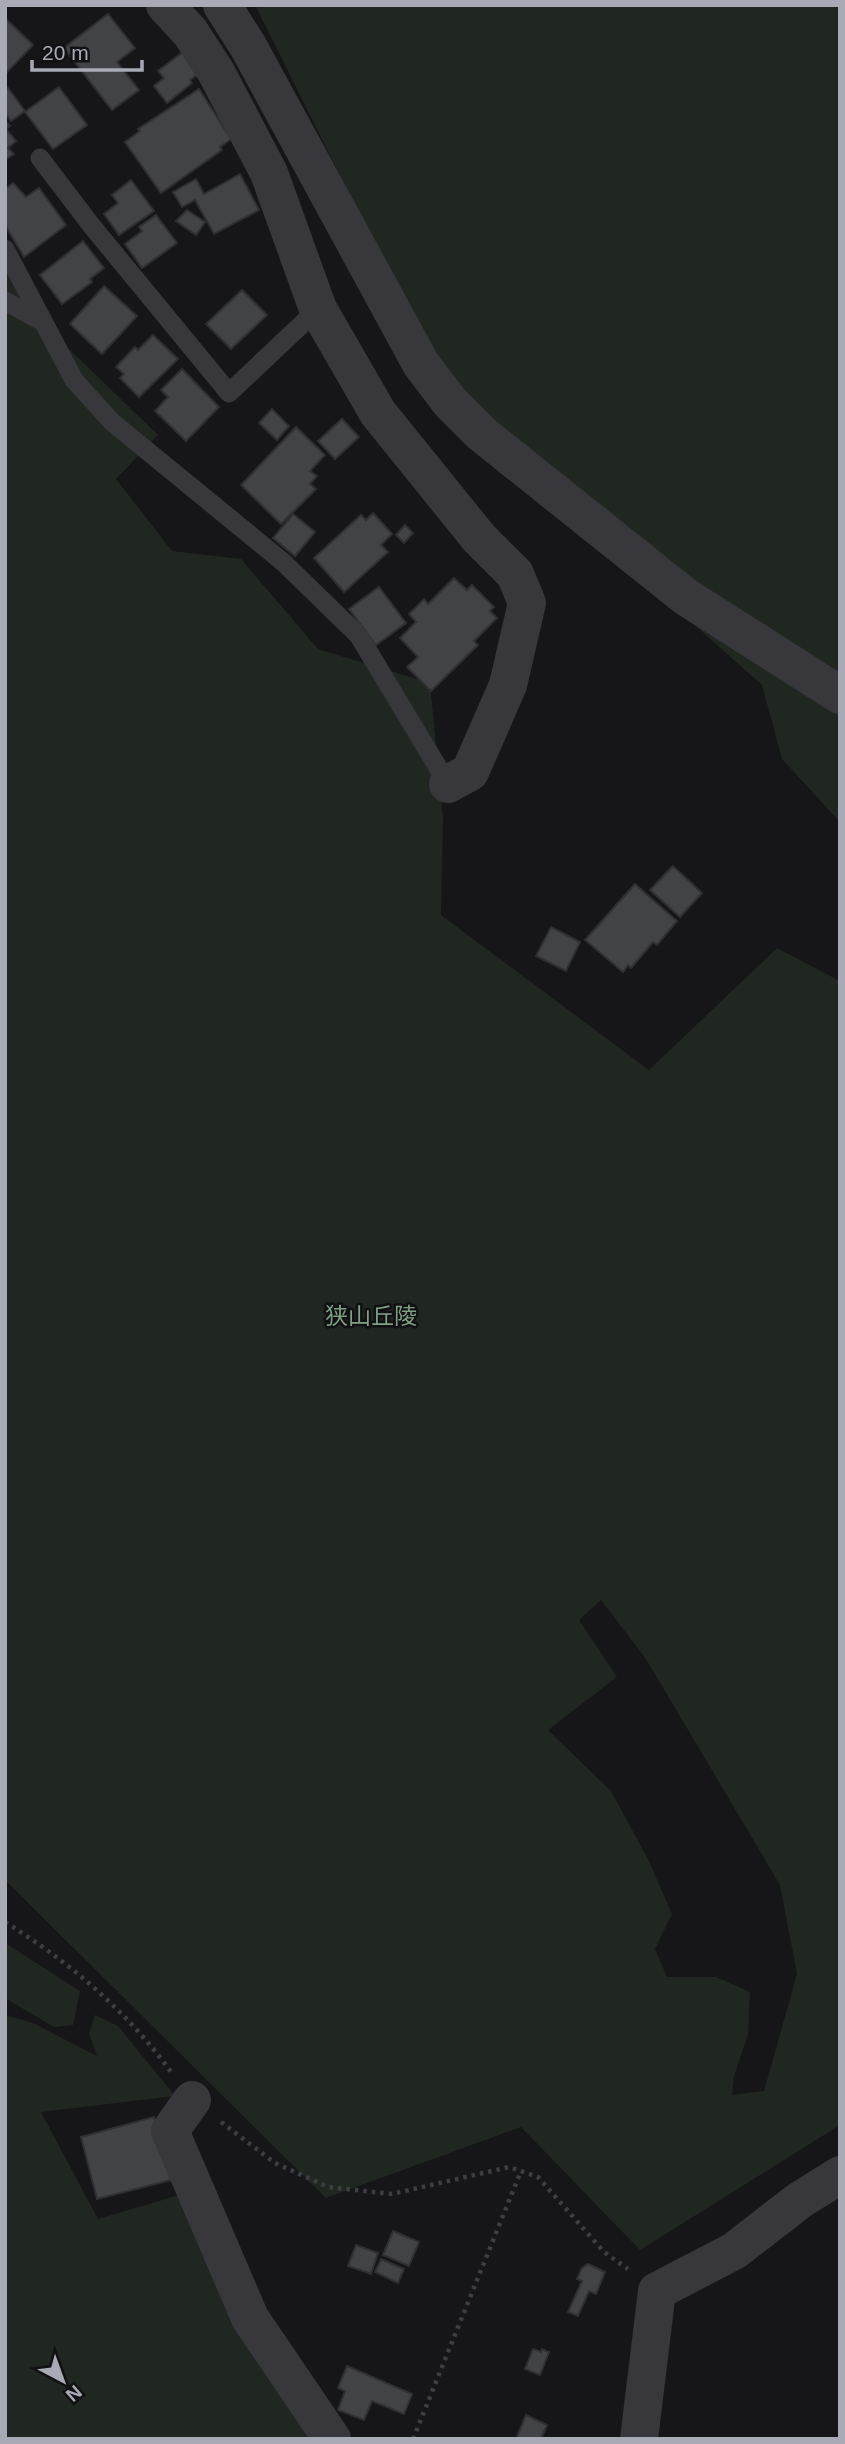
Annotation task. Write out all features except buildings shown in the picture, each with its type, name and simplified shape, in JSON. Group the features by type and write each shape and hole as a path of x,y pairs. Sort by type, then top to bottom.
{"street":[{"path":"165,5 190,32 216,72 269,173 318,309 378,413 479,538 515,574 527,603 508,685 470,772 448,784"},
{"path":"222,5 261,70 421,363 450,402 482,434 687,597 840,695"},
{"path":"192,2100 170,2131 250,2318 332,2439"},
{"path":"639,2439 657,2291 734,2251 800,2200 840,2175"}],"lane":[{"path":"40,158 91,225 229,393 318,309"},
{"path":"5,249 75,380 112,422 282,562 359,636 448,784"},
{"path":"5,301 44,323"}],"path":[{"path":"5,1922 103,1995 151,2044 192,2100 275,2163 328,2188 392,2194 509,2167 521,2171 538,2177 604,2252 657,2291"},
{"path":"413,2439 521,2171"}],"green space":[{"path":"255,5 840,5 840,822 782,759 762,685 572,516 426,348"},
{"name":"狭山丘陵","path":"5,260 66,346 158,435 116,479 172,551 241,559 318,649 430,683 443,818 441,915 649,1070 777,948 840,981 840,2125 640,2250 521,2127 326,2198 5,1880","holes":["601,1600 646,1659 780,1885 797,1974 764,2091 732,2095 734,2076 748,2035 750,1992 716,1977 667,1977 655,1949 672,1914 649,1861 611,1791 548,1730 617,1677 579,1620"]},
{"path":"5,1943 80,1991 73,2025 54,2027 5,1998"},
{"path":"5,2015 33,2023 97,2056 89,2033 95,2015 118,2026 175,2096 41,2112 98,2219 186,2193 342,2439 5,2439"}]}
